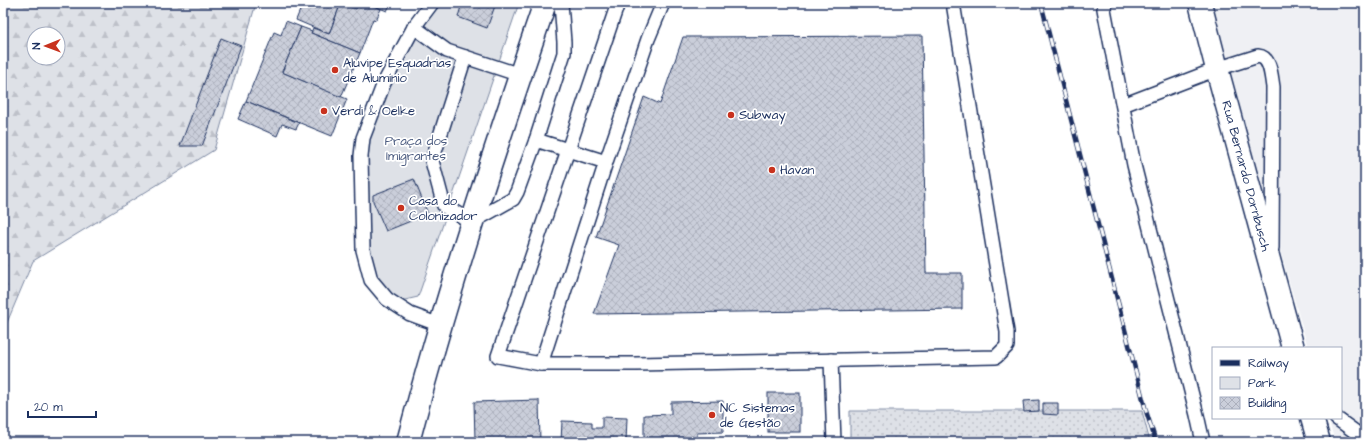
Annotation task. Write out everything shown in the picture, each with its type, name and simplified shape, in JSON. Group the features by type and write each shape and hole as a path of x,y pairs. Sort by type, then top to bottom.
{"highway":[{"path":"408,442 440,325 472,222 545,3"},
{"name":"Rua Bernardo Dornbusch","path":"1200,3 1293,347"},
{"path":"1312,419 1319,442"}],"lane":[{"path":"432,3 414,27 384,82 363,138 361,156 363,250 372,280 387,299 410,314 440,325"},
{"path":"465,57 432,161 444,206 472,222 513,199 517,192 536,140 564,53 560,3"},
{"path":"618,3 498,356 541,364 636,364 996,357 1006,346 1007,332 953,3"},
{"path":"541,364 606,162 648,39 663,3"},
{"path":"1105,3 1104,9 1134,165 1203,442"},
{"path":"414,27 447,51 520,75"},
{"path":"1123,105 1217,69 1258,56 1262,56 1267,61 1273,87 1272,274"},
{"path":"536,140 606,162"},
{"path":"831,360 834,442"},
{"path":"1337,419 1365,439"}],"shaded area":[{"path":"1210,3 1365,3 1365,442 1335,442 1328,419 1342,419 1342,347 1308,347"}],"green space":[{"path":"3,3 256,3 214,150 33,261 3,332"},
{"name":"Praça dos Imigrantes","path":"438,3 519,3 418,297 405,300 398,299 390,295 373,272 367,251 364,158 369,135 402,59"},
{"path":"850,411 1142,411 1150,442 850,442"}],"building":[{"path":"303,3 341,3 329,34 296,20"},
{"path":"341,3 356,9 358,3 367,3 381,9 376,20 373,19 360,53 311,33 313,28 329,34"},
{"path":"367,3 391,3 387,11"},
{"path":"462,3 496,3 487,28 458,17"},
{"path":"286,21 301,27 282,72 347,99 332,136 246,101 274,32 281,35"},
{"path":"301,27 312,31 311,33 360,53 341,97 282,72"},
{"name":"Havan","path":"922,36 926,273 962,273 962,309 594,314 619,245 596,237 644,97 660,104 683,37"},
{"path":"221,38 241,46 202,146 180,146"},
{"path":"246,101 299,123 296,129 282,124 277,136 238,119"},
{"name":"Casa do Colonizador","path":"414,179 428,214 386,231 373,201 373,195"},
{"path":"768,393 800,393 800,432 768,432"},
{"path":"539,400 540,442 470,442 470,440 475,440 474,402"},
{"path":"1039,400 1039,411 1024,412 1023,401"},
{"path":"723,401 723,432 697,433 697,442 644,442 644,415 671,414 671,402"},
{"path":"1043,403 1058,403 1058,415 1043,414"},
{"path":"602,417 627,418 626,442 561,442 562,421 592,422 592,428 602,428"}],"railway":[{"path":"1041,3 1146,411 1156,442"}],"place":[{"name":"Aluvipe Esquadrias de Alumínio","path":"335,70"},
{"name":"Verdi & Oelke","path":"324,111"},
{"name":"Subway","path":"731,115"},
{"name":"Havan","path":"772,170"},
{"name":"Casa do Colonizador","path":"401,208"},
{"name":"NC Sistemas de Gestão","path":"712,415"}]}
